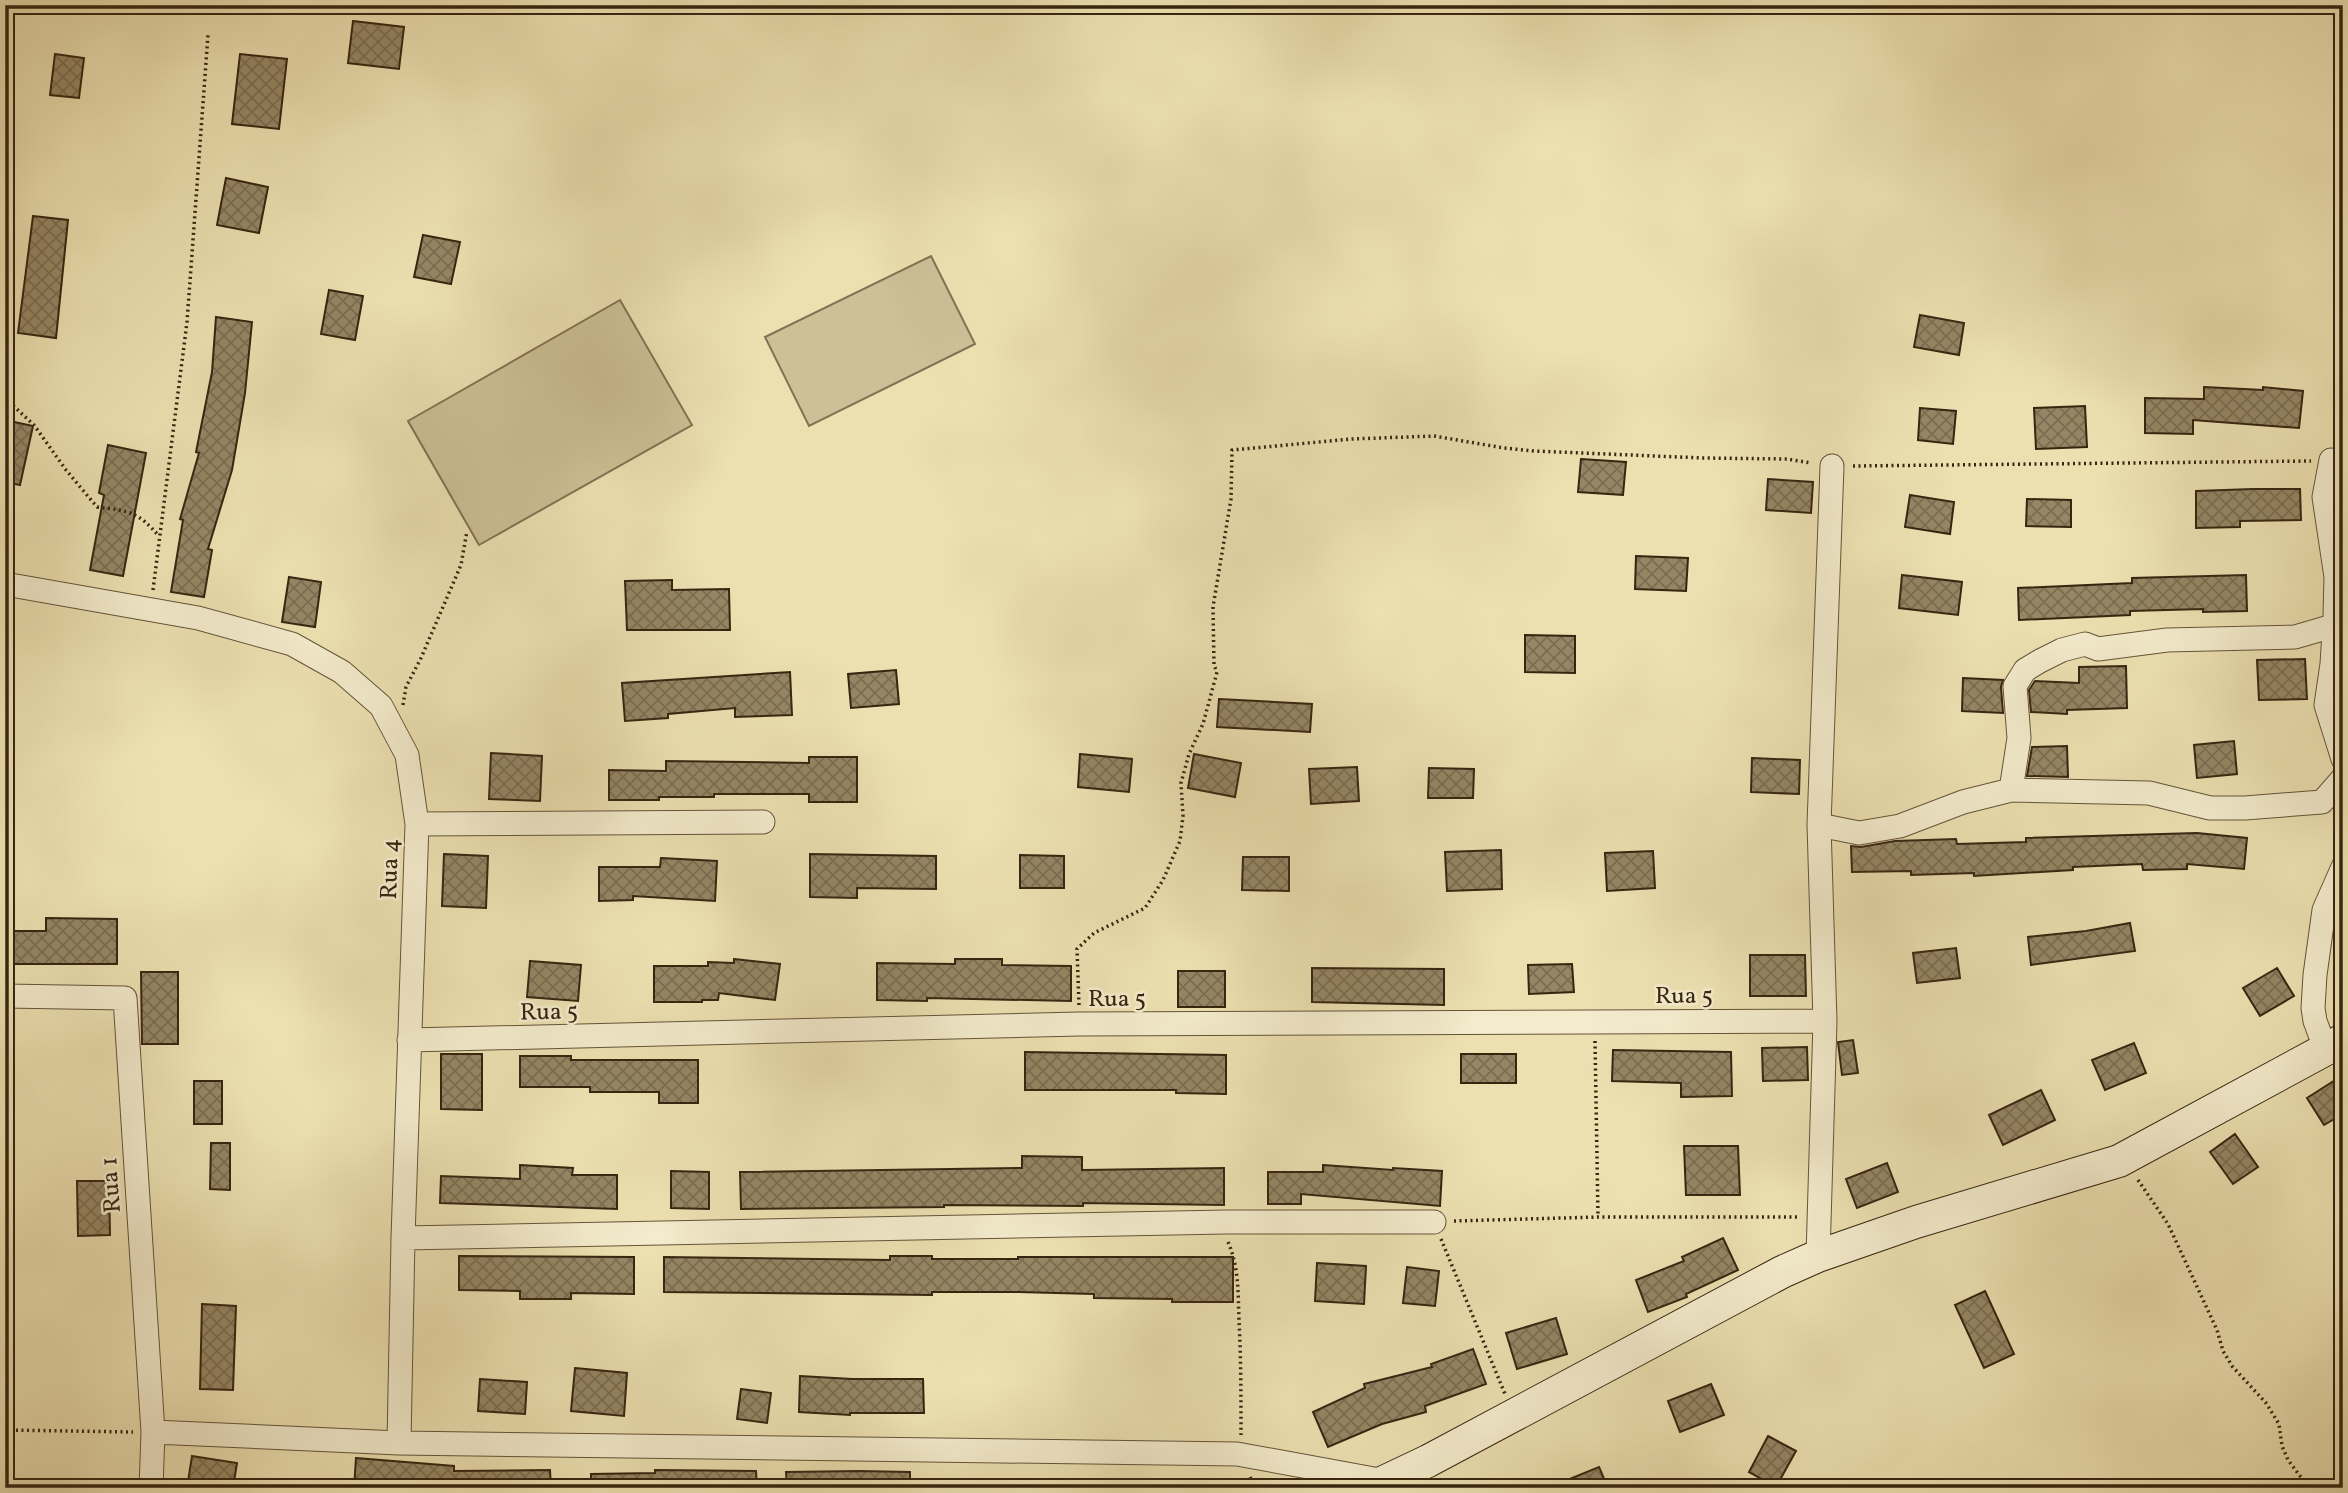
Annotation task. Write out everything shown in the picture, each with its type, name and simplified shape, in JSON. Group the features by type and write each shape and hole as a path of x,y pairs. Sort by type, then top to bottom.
{"street":[{"path":"2331,460 2324,497 2336,577 2339,624 2326,705 2343,759"},
{"path":"1818,1256 1825,1021 1819,825 1832,466"},
{"name":"Rua 4","path":"5,584 198,618 292,644 342,672 381,706 407,755 417,824 399,1443"},
{"path":"2011,790 2018,738 2015,686 2025,670 2040,661 2062,650 2085,644 2098,649 2166,640 2295,637 2339,624"},
{"path":"1819,825 1859,833 1900,826 1963,803 2011,790 2149,793 2210,808 2322,802 2343,778"},
{"path":"417,824 762,822"},
{"path":"153,1432 399,1443 1237,1454 1378,1484 1782,1272 1818,1256 1916,1222 2119,1161 2334,1044 2315,1021 2313,1008 2324,910 2343,867"},
{"name":"Rua 1","path":"5,996 125,998 153,1432 151,1488"},
{"name":"Rua 5","path":"409,1040 1079,1024 1825,1021"},
{"path":"403,1238 1226,1222 1434,1222"}],"path":[{"path":"151,610 187,322 208,35"},
{"path":"5,398 34,425 65,470 97,507 127,511 144,519 160,537"},
{"path":"1079,1024 1077,949 1094,933 1145,908 1163,880 1180,841 1181,783 1189,754 1203,724 1217,672 1214,665 1213,607 1231,499 1232,450 1352,439 1434,436 1534,451 1787,459 1832,466 2331,460"},
{"path":"403,708 406,687 461,565 467,531"},
{"path":"1595,1022 1598,1217"},
{"path":"2119,1161 2141,1183 2168,1224 2217,1331 2223,1351 2232,1366 2266,1403 2278,1424 2282,1446 2295,1471 2303,1480 2318,1486 2336,1488"},
{"path":"1514,1415 1434,1222 1598,1217 1819,1217"},
{"path":"1226,1222 1227,1239 1236,1261 1241,1360 1241,1438 1237,1454 1255,1488"},
{"path":"5,1430 153,1432"}],"shaded area":[{"path":"931,256 975,344 809,426 765,337"},
{"path":"620,300 692,425 479,545 408,421"}],"building":[{"path":"353,21 404,27 399,69 348,63"},
{"path":"55,54 84,58 79,98 50,95"},
{"path":"240,54 287,59 279,129 232,124"},
{"path":"226,178 268,187 259,233 217,225"},
{"path":"33,216 68,220 56,338 18,333"},
{"path":"423,235 460,242 451,284 414,277"},
{"path":"329,290 363,296 355,340 321,334"},
{"path":"1920,315 1964,323 1959,355 1914,347"},
{"path":"216,317 252,322 245,393 232,470 208,549 212,550 204,597 171,592 183,520 180,519 199,453 196,452 212,372"},
{"path":"2204,387 2263,390 2263,387 2303,391 2299,428 2193,420 2193,434 2145,433 2145,398 2204,399"},
{"path":"2085,406 2087,447 2036,449 2034,408"},
{"path":"1920,408 1956,411 1953,444 1918,440"},
{"path":"5,420 33,426 20,485 5,482"},
{"path":"108,445 146,453 123,576 90,570 104,495 99,493"},
{"path":"1581,459 1626,462 1623,495 1578,492"},
{"path":"1768,479 1813,482 1811,513 1766,510"},
{"path":"2300,489 2301,520 2240,521 2240,527 2196,528 2196,491"},
{"path":"1910,495 1954,502 1950,534 1905,527"},
{"path":"2027,499 2071,500 2071,527 2026,526"},
{"path":"1636,556 1688,558 1686,591 1635,589"},
{"path":"1902,575 1962,582 1958,615 1899,608"},
{"path":"2246,575 2247,611 2130,611 2130,615 2019,620 2018,588 2132,583 2132,578"},
{"path":"289,577 321,582 315,627 282,622"},
{"path":"672,580 672,590 729,589 730,630 627,630 625,581"},
{"path":"1525,635 1575,636 1575,673 1525,672"},
{"path":"2305,659 2307,699 2259,700 2257,660"},
{"path":"2126,666 2127,708 2067,710 2067,714 2031,712 2029,690 2035,681 2079,683 2079,667"},
{"path":"896,670 899,704 851,708 848,674"},
{"path":"790,672 792,715 735,717 735,708 625,721 622,683"},
{"path":"1963,678 2003,680 2003,713 1962,711"},
{"path":"1219,699 1312,704 1310,732 1217,727"},
{"path":"2234,741 2237,774 2197,778 2194,745"},
{"path":"2067,746 2068,777 2027,776 2032,747"},
{"path":"491,753 542,756 540,801 489,799"},
{"path":"1080,754 1132,759 1129,792 1078,787"},
{"path":"1194,754 1241,763 1235,797 1188,788"},
{"path":"809,757 857,757 857,802 809,802 809,794 714,794 714,797 609,800 609,770 666,771 666,761 809,763"},
{"path":"1752,758 1800,760 1799,794 1751,792"},
{"path":"1357,767 1359,801 1311,804 1309,769"},
{"path":"1429,768 1474,769 1473,798 1428,798"},
{"path":"2197,833 2247,838 2244,869 2187,864 2187,869 2143,870 2142,864 1974,876 1974,873 1911,875 1911,871 1852,872 1851,846 1861,847 1895,841 1956,839 1957,844 2026,842 2026,838"},
{"path":"1501,850 1502,889 1447,891 1445,852"},
{"path":"1653,851 1655,888 1607,891 1605,853"},
{"path":"444,854 488,856 486,908 442,906"},
{"path":"810,854 936,856 936,889 857,888 857,898 810,897"},
{"path":"1020,855 1064,856 1064,888 1020,888"},
{"path":"1243,857 1289,857 1289,891 1242,890"},
{"path":"661,858 717,861 715,901 633,896 633,900 599,901 599,867 660,867"},
{"path":"46,918 117,919 117,964 8,964 8,931 46,931"},
{"path":"2130,923 2135,951 2031,965 2028,937"},
{"path":"1956,948 1960,978 1917,983 1913,953"},
{"path":"1750,955 1805,955 1806,996 1750,996"},
{"path":"734,959 780,964 775,1000 719,993 718,1000 654,1002 654,966 708,966 708,962 734,963"},
{"path":"955,959 1002,959 1002,965 1071,966 1071,1001 927,998 927,1001 877,1000 877,963 955,964"},
{"path":"530,961 581,965 578,1001 527,997"},
{"path":"1572,964 1574,992 1529,994 1528,965"},
{"path":"1312,968 1444,969 1444,1005 1312,1002"},
{"path":"2277,968 2294,996 2260,1016 2243,988"},
{"path":"1178,971 1225,971 1225,1007 1178,1007"},
{"path":"141,972 178,972 178,1044 142,1044"},
{"path":"1853,1040 1858,1073 1842,1075 1838,1042"},
{"path":"2134,1043 2146,1073 2105,1090 2092,1060"},
{"path":"1807,1047 1808,1080 1763,1081 1762,1048"},
{"path":"1613,1050 1731,1052 1732,1096 1681,1097 1681,1083 1612,1081"},
{"path":"1025,1052 1226,1055 1226,1094 1176,1093 1176,1090 1025,1090"},
{"path":"441,1054 482,1054 482,1110 441,1109"},
{"path":"1461,1054 1516,1054 1516,1083 1461,1083"},
{"path":"520,1056 571,1056 571,1060 698,1060 698,1103 659,1103 659,1092 590,1092 590,1087 520,1087"},
{"path":"2343,1075 2343,1114 2324,1125 2307,1098"},
{"path":"194,1081 222,1081 222,1124 194,1124"},
{"path":"2041,1090 2055,1120 2003,1145 1989,1115"},
{"path":"2235,1134 2258,1167 2233,1184 2210,1152"},
{"path":"211,1143 230,1143 230,1190 210,1189"},
{"path":"1684,1146 1738,1146 1740,1195 1686,1195"},
{"path":"1022,1156 1082,1157 1082,1170 1224,1168 1224,1205 1083,1203 1083,1206 944,1205 741,1209 740,1172 1022,1168"},
{"path":"1887,1163 1898,1192 1857,1208 1846,1179"},
{"path":"520,1165 573,1168 572,1175 617,1175 617,1209 440,1203 441,1176 520,1179"},
{"path":"1323,1165 1442,1171 1440,1206 1301,1194 1301,1204 1268,1204 1268,1172 1323,1172"},
{"path":"671,1171 709,1172 709,1209 671,1208"},
{"path":"77,1181 109,1181 110,1235 78,1236"},
{"path":"1723,1238 1738,1270 1686,1294 1687,1297 1648,1312 1636,1280 1684,1261 1682,1257"},
{"path":"459,1256 634,1257 634,1294 571,1293 571,1299 520,1299 520,1291 459,1290"},
{"path":"890,1256 932,1256 932,1259 1233,1257 1233,1302 1172,1302 1172,1299 1094,1298 1094,1294 1018,1292 932,1292 932,1295 664,1292 664,1257 890,1260"},
{"path":"1317,1263 1366,1266 1364,1304 1315,1301"},
{"path":"1407,1267 1439,1271 1435,1306 1403,1303"},
{"path":"1985,1291 2014,1354 1984,1368 1955,1305"},
{"path":"202,1304 236,1306 233,1390 200,1389"},
{"path":"1556,1318 1567,1354 1517,1369 1506,1333"},
{"path":"1473,1349 1486,1384 1425,1406 1426,1412 1382,1424 1328,1447 1313,1412 1365,1388 1364,1384 1432,1367 1431,1364"},
{"path":"575,1368 627,1373 624,1416 571,1411"},
{"path":"800,1376 923,1379 924,1413 850,1415 799,1412"},
{"path":"480,1379 527,1382 525,1414 478,1411"},
{"path":"1711,1384 1724,1415 1680,1432 1668,1401"},
{"path":"741,1389 771,1393 767,1423 737,1419"},
{"path":"1768,1436 1796,1451 1776,1487 1749,1472"},
{"path":"192,1456 237,1463 233,1488 187,1488"},
{"path":"356,1458 454,1466 454,1471 550,1470 551,1488 354,1488"},
{"path":"1599,1467 1608,1488 1550,1488 1550,1487"},
{"path":"655,1470 756,1471 757,1488 591,1488 591,1474 655,1473"},
{"path":"786,1472 910,1472 910,1488 787,1488"}]}
